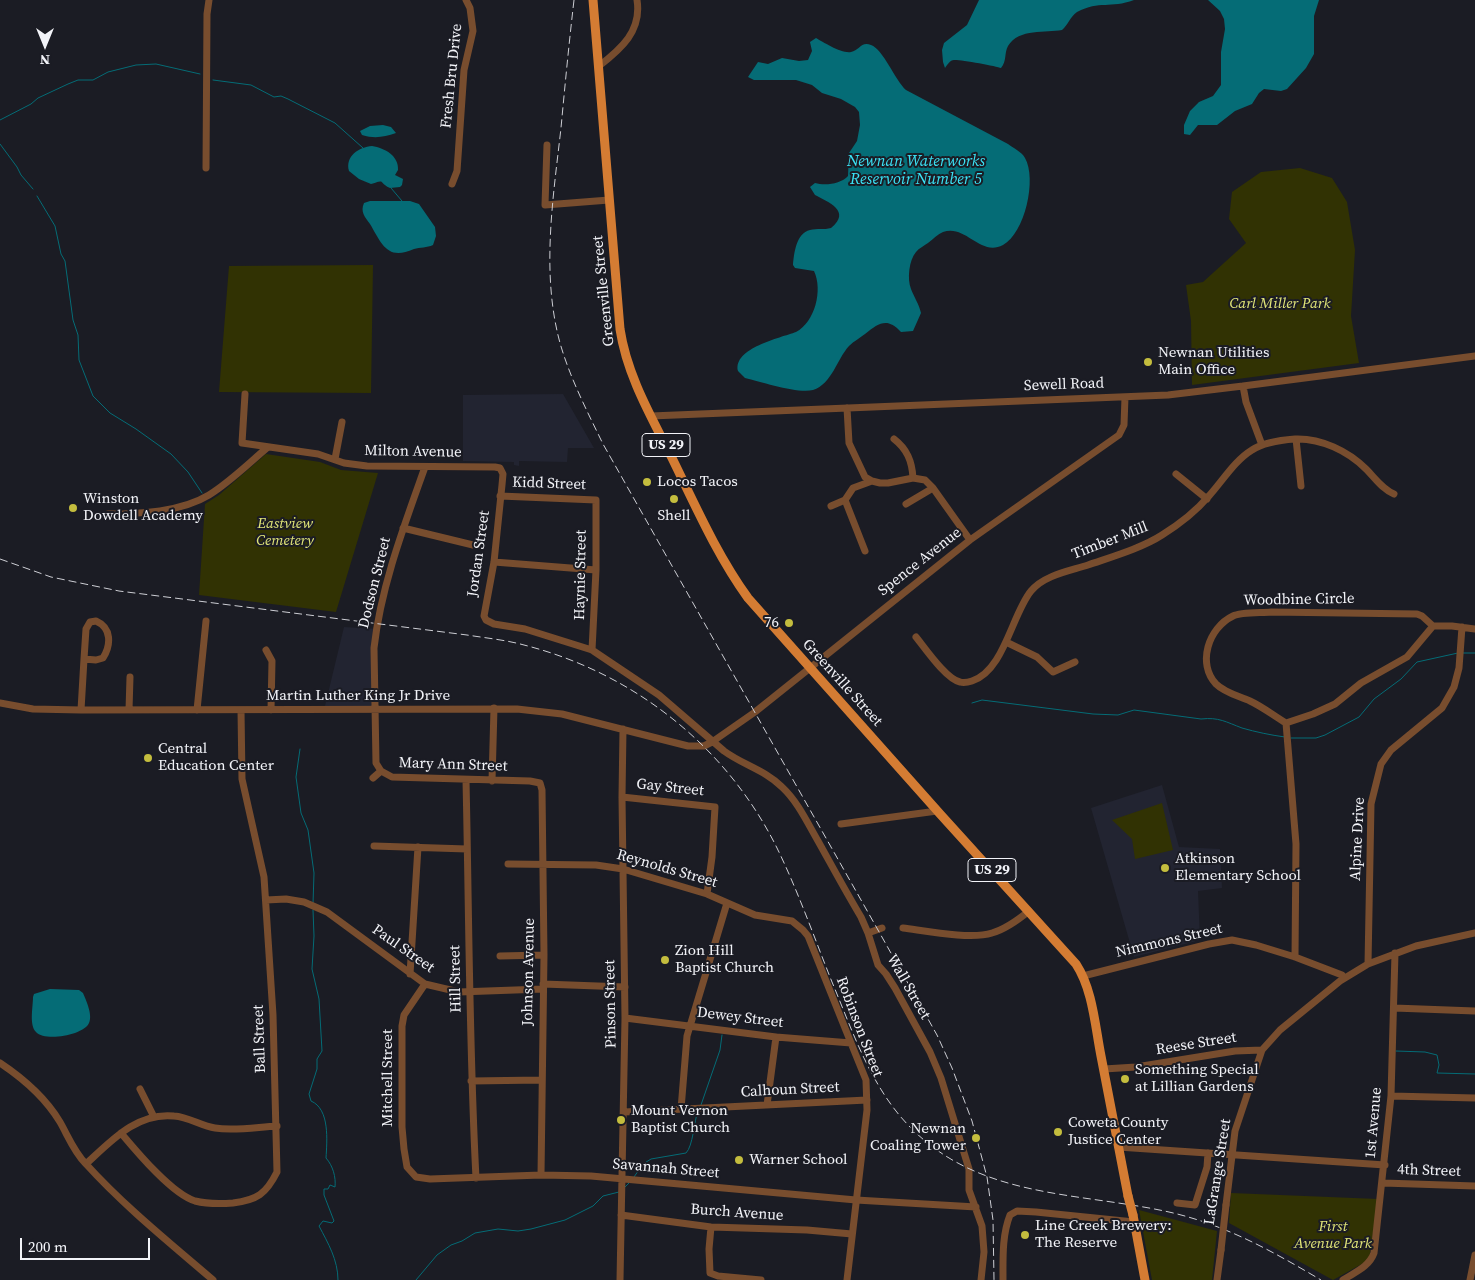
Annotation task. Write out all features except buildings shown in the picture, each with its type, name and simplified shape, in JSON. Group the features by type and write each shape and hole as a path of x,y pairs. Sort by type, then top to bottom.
{"main road":[{"name":"US 29","path":"593,0 599,66"},
{"name":"Greenville Street","path":"599,66 622,346 629,368 718,551 734,579 769,623 1029,911 1076,964 1083,976 1094,1017 1118,1147 1146,1280"}],"street":[{"path":"206,168 207,14 209,0"},
{"name":"Fresh Bru Drive","path":"452,184 457,171 464,70 473,31 470,8 466,0"},
{"path":"599,66 617,52 630,38 638,16 637,0"},
{"path":"547,145 545,205 609,200"},
{"name":"Sewell Road","path":"651,416 1168,395 1475,356"},
{"path":"1243,386 1246,402 1262,444"},
{"name":"Milton Avenue","path":"245,394 242,443 318,454 344,463 368,466 496,466 500,468 503,474 500,496"},
{"name":"Spence Avenue","path":"712,742 754,712 970,540 1119,435 1124,425 1125,396"},
{"path":"847,408 849,443 865,477 872,481 888,483 912,478 925,480 933,488 970,540"},
{"path":"334,459 342,422"},
{"path":"894,438 909,456 912,466 912,478"},
{"path":"1296,439 1301,486"},
{"name":"Timber Mill","path":"916,637 950,677 961,682 972,681 982,675 993,664 1031,591 1041,583 1057,575 1089,565 1161,536 1207,499 1241,459 1262,444 1296,439 1314,440 1332,446 1345,452 1366,468 1383,488 1394,494"},
{"path":"108,514 149,513 202,499 219,489 268,447"},
{"name":"Dodson Street","path":"375,709 374,648 376,634 388,580 403,528 425,467"},
{"path":"1176,474 1207,499"},
{"path":"831,506 845,500 853,488 872,481"},
{"path":"906,504 933,488"},
{"name":"Kidd Street","path":"500,496 596,500"},
{"name":"Jordan Street","path":"484,616 494,562 500,496"},
{"name":"Haynie Street","path":"592,650 596,570 596,500"},
{"path":"845,500 864,550"},
{"path":"403,528 473,545"},
{"path":"494,562 596,570"},
{"name":"Woodbine Circle","path":"1286,723 1251,701 1223,689 1208,674 1206,654 1212,637 1220,626 1233,616 1271,612 1417,614 1433,626"},
{"name":"Wall Street","path":"484,616 486,620 494,624 525,629 592,650 659,695 733,758 766,774 789,794 803,814 861,917 878,965 891,980 936,1064 969,1169 969,1190 982,1226 984,1252 981,1280"},
{"path":"81,710 83,649 86,629 90,622 96,621 103,624 107,629 108,652 104,658 84,659"},
{"path":"197,710 206,621"},
{"path":"1295,957 1296,844 1286,723 1335,704 1361,683 1407,657 1433,626 1475,629"},
{"name":"Alpine Drive","path":"1368,964 1371,811 1380,764 1391,750 1442,708 1454,687 1459,668 1462,628"},
{"path":"1006,642 1037,657 1053,672 1075,662"},
{"path":"266,650 272,660 271,710"},
{"path":"129,710 130,677"},
{"name":"Martin Luther King Jr Drive","path":"0,703 33,709 81,710 494,708 539,710 688,746 704,746 712,742"},
{"path":"492,780 494,708"},
{"name":"Mary Ann Street","path":"375,709 376,763 381,772 387,775 402,778 527,781"},
{"name":"Ball Street","path":"121,1133 146,1163 178,1192 192,1200 209,1204 242,1202 259,1197 271,1185 277,1172 273,1015 266,900 260,855 242,779 241,710"},
{"name":"Pinson Street","path":"620,1280 625,1018 622,797 624,729"},
{"name":"Mary Ann Street","path":"373,778 381,772"},
{"name":"Hill Street","path":"466,780 471,1081 476,1178"},
{"name":"Johnson Avenue","path":"527,781 540,783 542,790 544,865 541,1080 542,1174"},
{"name":"Gay Street","path":"622,797 715,807 712,857 707,894"},
{"path":"841,824 938,811"},
{"path":"374,846 467,849"},
{"path":"410,974 418,847"},
{"name":"Reynolds Street","path":"508,864 596,865 623,869 707,894 728,903"},
{"name":"Paul Street","path":"266,900 286,899 304,902 327,912 342,921 425,984 448,991 543,987 625,987"},
{"path":"681,1109 686,1045 728,903"},
{"name":"Robinson Street","path":"728,903 755,915 792,921 804,930 866,1080 867,1110 847,1280"},
{"path":"903,928 970,935 991,934 1017,921 1029,911"},
{"path":"868,933 882,928"},
{"name":"LaGrange Street","path":"1217,1280 1235,1131 1262,1050 1280,1030 1344,978 1368,964 1416,946 1475,933"},
{"name":"Nimmons Street","path":"1083,976 1209,944 1232,940 1295,957 1342,975 1344,978"},
{"name":"1st Avenue","path":"1343,1280 1363,1268 1372,1260 1374,1253 1391,1096 1395,953"},
{"path":"500,956 544,955"},
{"name":"Mitchell Street","path":"414,1175 407,1167 405,1160 402,1127 402,1026 406,1011 425,984"},
{"path":"1394,1008 1475,1011"},
{"name":"Dewey Street","path":"625,1018 776,1037 851,1043"},
{"path":"767,1105 776,1037"},
{"name":"Reese Street","path":"1104,1069 1136,1067 1234,1051 1262,1050"},
{"path":"0,1064 24,1080 44,1099 86,1164 121,1199 213,1280"},
{"path":"471,1081 541,1080"},
{"path":"140,1089 154,1117"},
{"path":"1391,1096 1475,1098"},
{"name":"Calhoun Street","path":"624,1112 867,1100"},
{"path":"86,1164 131,1125 154,1117 176,1116 218,1128 277,1126"},
{"path":"1118,1147 1385,1165"},
{"path":"1177,1203 1195,1205 1207,1167 1208,1153"},
{"name":"Savannah Street","path":"414,1175 430,1179 542,1174 591,1176 856,1200 976,1207"},
{"name":"4th Street","path":"1383,1183 1475,1186"},
{"path":"1002,1280 1004,1237 1007,1223 1010,1215 1017,1211 1133,1218"},
{"name":"Burch Avenue","path":"620,1215 711,1227 807,1230 852,1234"},
{"path":"711,1227 709,1272 712,1275 761,1280"},
{"path":"1470,1280 1475,1255"}],"shaded area":[{"path":"563,394 594,448 568,448 567,462 519,461 519,466 514,465 514,462 463,461 463,395"},
{"path":"344,627 377,629 377,710 324,710"},
{"name":"Atkinson Elementary School","path":"1162,785 1179,847 1220,849 1222,888 1198,891 1200,940 1134,957 1091,808"}],"green space":[{"name":"Carl Miller Park","path":"1300,168 1332,178 1347,202 1355,250 1351,316 1359,363 1192,385 1191,321 1186,285 1203,282 1246,243 1229,219 1232,192 1261,172"},
{"path":"373,265 371,393 219,392 229,266"},
{"name":"Eastview Cemetery","path":"266,454 320,462 341,470 378,473 336,612 199,595 205,504 219,495"},
{"path":"1162,803 1173,850 1135,859 1132,839 1112,820"},
{"name":"First Avenue Park","path":"1231,1193 1378,1199 1369,1260 1333,1280 1229,1223"},
{"path":"1139,1210 1217,1231 1212,1280 1152,1280"}],"water":[{"path":"979,0 1134,0 1126,3 1085,8 1077,12 1062,30 1033,32 1019,36 1008,46 1001,68 953,60 945,68 942,50 944,43 967,25"},
{"path":"1208,0 1319,0 1314,16 1314,54 1306,68 1287,89 1281,91 1264,89 1252,104 1235,111 1217,125 1198,125 1190,135 1184,134 1184,125 1190,111 1199,102 1213,96 1221,85 1224,19 1220,11"},
{"name":"Newnan Waterworks Reservoir Number 5","path":"816,38 847,52 854,51 865,44 871,45 880,52 906,90 1020,152 1025,158 1030,179 1027,205 1023,218 1011,239 995,248 987,247 959,232 951,231 941,233 920,248 914,255 909,270 910,285 921,313 913,331 901,332 896,327 887,323 875,327 849,346 830,377 820,387 806,391 770,385 745,378 738,371 738,363 750,350 796,332 808,321 816,305 817,279 814,271 795,268 793,265 795,250 799,239 805,232 813,229 831,228 839,217 839,212 836,208 815,195 810,187 815,183 837,183 848,176 849,153 857,141 860,125 859,112 855,107 841,99 822,93 812,85 796,80 754,80 748,77 758,62 768,64 782,58 799,61 808,60 812,51 810,42"},
{"path":"383,125 391,127 396,133 375,137 362,135 360,131 370,126"},
{"path":"372,146 386,151 394,157 398,165 395,175 403,179 400,187 390,188 381,181 371,184 359,179 349,171 349,161 354,153 362,148"},
{"path":"370,201 410,201 419,204 435,227 436,236 433,245 405,252 391,252 382,244 364,214 364,203"},
{"path":"50,989 79,990 83,993 90,1016 86,1027 72,1034 55,1037 41,1035 36,1032 32,1020 33,997 34,994"}],"waterway":[{"path":"0,120 31,104 38,98 68,84 78,80 93,80 108,72 136,65 156,64 200,74"},
{"path":"213,80 251,85 274,97 281,96 288,99 335,123 363,148"},
{"path":"0,144 33,189"},
{"path":"391,188 402,201"},
{"path":"37,196 55,226 61,254 65,261 73,320 78,335 79,360 93,396 110,413 171,454 188,472 202,493"},
{"path":"1291,738 1316,738 1325,735 1359,717 1374,699 1401,679 1417,662 1458,653"},
{"path":"1463,653 1475,653"},
{"path":"972,703 982,700 1093,714 1118,715 1134,710 1201,719 1218,719 1242,728 1285,737"},
{"path":"300,749 296,777 301,813 308,830 314,873 313,904"},
{"path":"313,910 312,969 319,999 322,1051 317,1059 317,1069 309,1094 311,1101 322,1111 327,1135 326,1158 334,1176 335,1187 330,1185 328,1189 324,1189 324,1195 334,1221 332,1223 323,1221 319,1226 334,1259 338,1280"},
{"path":"701,1105 720,1050 722,1035"},
{"path":"1396,1051 1425,1052 1437,1055 1439,1065 1437,1073 1475,1074"},
{"path":"634,1177 643,1164 651,1159 686,1153 692,1139 698,1110"},
{"path":"624,1188 630,1182"},
{"path":"416,1280 437,1255 451,1245 475,1233 498,1229 518,1231 565,1220 593,1206 603,1196 619,1192"}],"railway":[{"path":"574,0 550,236 551,290 554,317 564,356 579,394 603,444 937,1035 972,1121 987,1177 993,1220 994,1280"},
{"path":"0,559 51,577 119,591 510,642 564,658 603,674 639,695 673,719 704,747 732,778 756,811 777,848 792,881 864,1059 897,1112 911,1128 938,1151 968,1168 1000,1181 1032,1189 1190,1217 1248,1240 1321,1280"}],"place":[{"name":"Newnan Utilities Main Office","path":"1148,362"},
{"name":"Locos Tacos","path":"647,482"},
{"name":"Shell","path":"674,499"},
{"name":"Winston Dowdell Academy","path":"73,508"},
{"name":"76","path":"789,623"},
{"name":"Central Education Center","path":"148,758"},
{"name":"Atkinson Elementary School","path":"1165,868"},
{"name":"Zion Hill Baptist Church","path":"665,960"},
{"name":"Something Special at Lillian Gardens","path":"1125,1079"},
{"name":"Mount Vernon Baptist Church","path":"621,1120"},
{"name":"Coweta County Justice Center","path":"1058,1132"},
{"name":"Newnan Coaling Tower","path":"976,1138"},
{"name":"Warner School","path":"739,1160"},
{"name":"Line Creek Brewery: The Reserve","path":"1025,1235"}]}
